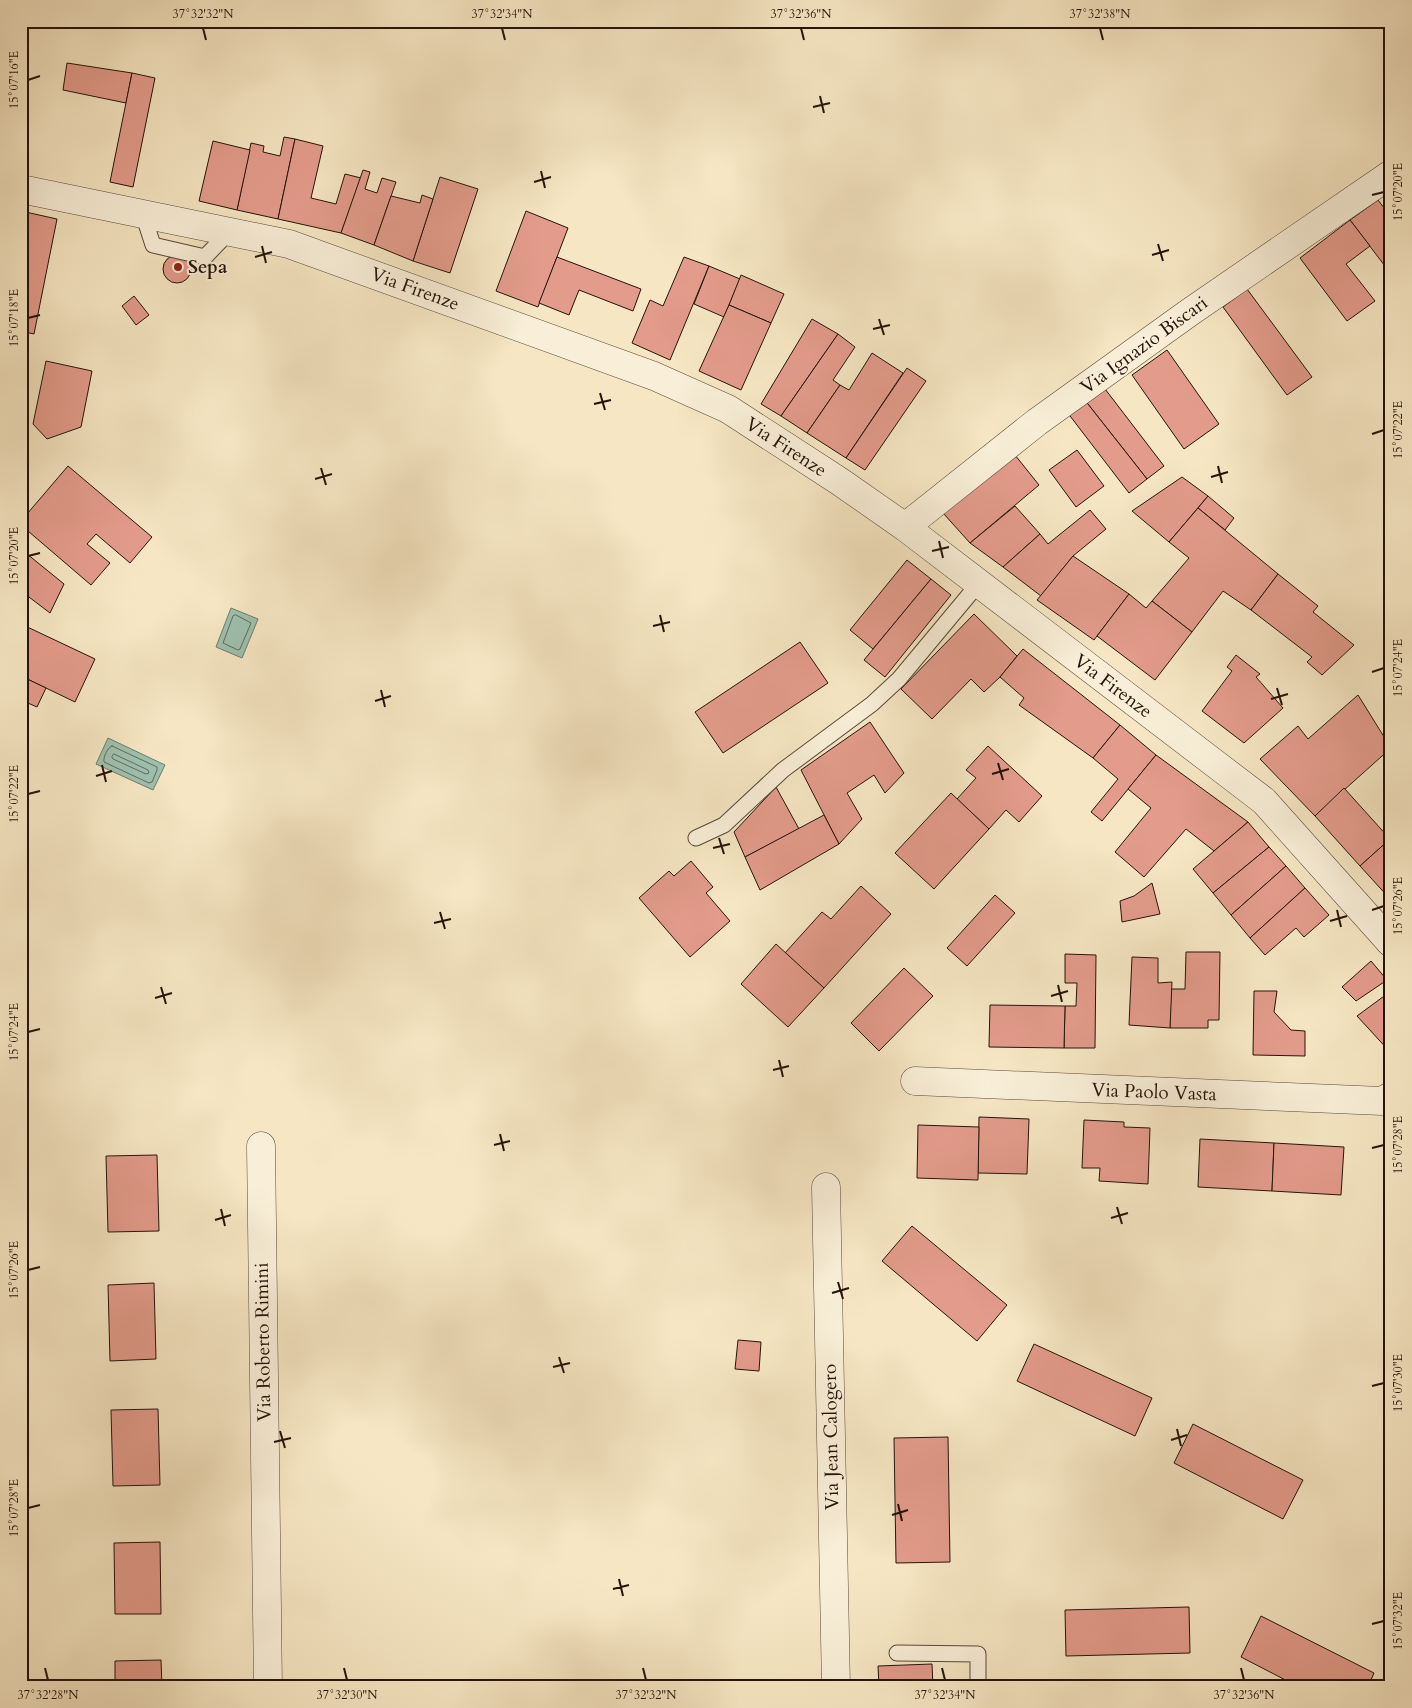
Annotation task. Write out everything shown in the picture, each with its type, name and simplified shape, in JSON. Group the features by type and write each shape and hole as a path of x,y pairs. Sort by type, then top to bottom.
{"street":[{"name":"Via Ignazio Biscari","path":"905,527 1037,422 1190,312 1391,174"},
{"name":"Via Firenze","path":"34,191 289,244 654,376 728,409 839,481 905,527 1264,801 1391,943"},
{"name":"Via Paolo Vasta","path":"915,1082 1382,1101 1391,1096"},
{"name":"Via Roberto Rimini","path":"261,1146 268,1687"},
{"name":"Via Jean Calogero","path":"826,1187 836,1687"}],"lane":[{"path":"696,838 724,825 783,770 872,704 899,679 980,584"},
{"path":"897,1653 978,1654 978,1687"}],"water":[{"path":"231,608 258,619 242,658 216,647"},
{"path":"108,738 165,765 153,790 96,764"}],"building":[{"path":"67,63 132,73 126,103 63,90"},
{"path":"132,73 155,78 133,187 110,182"},
{"path":"284,137 295,139 278,219 237,210 251,143 264,146 263,152 280,156"},
{"path":"295,139 323,146 311,198 336,204 345,174 361,178 341,233 278,219"},
{"path":"213,141 250,150 237,210 199,201"},
{"path":"363,170 370,172 365,189 377,193 382,178 396,182 374,245 341,233"},
{"path":"440,177 478,189 450,273 413,261"},
{"path":"422,195 433,199 413,261 374,245 391,196 420,203"},
{"path":"1378,200 1391,217 1391,274 1350,220"},
{"path":"21,211 57,219 34,334 21,331"},
{"path":"526,211 568,228 538,307 496,291"},
{"path":"1350,220 1370,246 1346,264 1375,301 1347,321 1300,258"},
{"path":"177,255 187,259 191,269 187,279 177,283 167,279 163,269 167,259"},
{"path":"557,257 641,289 633,311 579,290 569,315 539,303"},
{"path":"684,257 709,266 670,360 632,343 650,300 663,306"},
{"path":"709,266 740,279 724,317 694,304"},
{"path":"741,275 784,294 771,323 729,305"},
{"path":"1247,289 1312,377 1287,395 1223,307"},
{"path":"134,296 149,315 136,325 122,306"},
{"path":"729,305 771,323 741,390 699,371"},
{"path":"812,319 838,334 781,416 761,404"},
{"path":"838,334 855,347 833,380 840,385 807,433 781,416"},
{"path":"1167,350 1219,424 1184,449 1132,375"},
{"path":"872,353 903,373 846,458 807,433 840,385 849,390"},
{"path":"46,361 92,371 81,427 47,439 33,424"},
{"path":"907,368 926,381 865,470 846,458"},
{"path":"1102,385 1164,466 1147,479 1084,399"},
{"path":"1084,399 1147,479 1129,493 1067,412"},
{"path":"1077,450 1104,486 1076,507 1049,470"},
{"path":"1015,455 1039,485 970,543 943,513"},
{"path":"68,466 152,537 130,563 96,534 87,544 110,563 91,585 21,525 21,521"},
{"path":"1182,477 1208,496 1169,542 1132,511"},
{"path":"1208,496 1234,518 1225,530 1198,508"},
{"path":"1015,506 1040,534 1003,567 970,543"},
{"path":"1198,508 1278,574 1251,610 1223,591 1192,632 1152,601 1189,558 1169,542"},
{"path":"1090,510 1106,529 1073,556 1041,596 1003,567 1040,534 1048,544"},
{"path":"21,549 64,584 50,613 21,591"},
{"path":"1073,556 1129,594 1094,640 1037,600"},
{"path":"907,560 931,579 873,649 850,630"},
{"path":"1278,574 1318,606 1313,612 1354,645 1322,675 1307,662 1312,657 1251,610"},
{"path":"931,579 951,595 885,677 864,660"},
{"path":"1129,594 1146,608 1152,601 1192,632 1155,680 1097,636"},
{"path":"974,614 1017,656 1000,677 984,692 971,679 932,719 901,689"},
{"path":"21,624 95,659 75,702 21,676"},
{"path":"800,642 828,683 723,753 695,712"},
{"path":"1023,649 1120,725 1093,758 1019,705 1024,698 1000,677"},
{"path":"1236,655 1260,674 1256,677 1283,708 1244,743 1202,711 1232,671 1227,667"},
{"path":"21,676 46,688 37,707 21,700"},
{"path":"1358,695 1391,748 1315,816 1260,759 1298,726 1308,739"},
{"path":"870,722 904,773 885,793 874,775 847,793 862,819 839,844 801,770"},
{"path":"1120,725 1156,755 1102,821 1091,812 1118,779 1093,758"},
{"path":"988,746 1042,796 1019,822 1006,810 989,829 957,799 976,778 966,770"},
{"path":"1156,755 1248,822 1214,851 1186,829 1144,877 1115,852 1151,808 1128,789"},
{"path":"776,787 799,829 745,857 734,832"},
{"path":"1344,788 1390,839 1360,866 1315,816"},
{"path":"951,793 989,829 934,889 895,853"},
{"path":"824,815 839,844 760,890 745,857"},
{"path":"1248,822 1269,847 1213,893 1193,869"},
{"path":"1391,840 1391,900 1360,866"},
{"path":"1269,847 1286,866 1231,915 1213,893"},
{"path":"691,861 713,887 706,893 730,921 690,957 639,898 669,871 674,876"},
{"path":"1286,866 1305,888 1250,938 1231,915"},
{"path":"1152,883 1160,914 1122,922 1120,901 1134,896"},
{"path":"861,886 891,914 824,988 785,953 822,912 831,919"},
{"path":"1305,888 1329,915 1304,937 1296,928 1265,955 1250,938"},
{"path":"995,895 1015,913 967,966 947,948"},
{"path":"776,944 824,988 788,1027 741,984"},
{"path":"1186,952 1220,952 1219,1020 1208,1020 1208,1028 1170,1028 1171,989 1185,989"},
{"path":"1065,954 1096,955 1095,1048 1064,1048 1065,1006 1076,1006 1077,983 1065,983"},
{"path":"1132,957 1158,958 1158,983 1172,982 1170,1028 1129,1025"},
{"path":"1371,961 1387,980 1356,1001 1342,987"},
{"path":"904,968 933,996 879,1051 851,1023"},
{"path":"1254,991 1277,991 1274,1012 1291,1030 1305,1031 1305,1056 1253,1055"},
{"path":"1391,991 1391,1053 1357,1016"},
{"path":"990,1005 1065,1006 1064,1048 989,1047"},
{"path":"979,1117 1029,1119 1027,1174 978,1173"},
{"path":"1084,1120 1124,1122 1124,1127 1150,1128 1148,1184 1099,1181 1100,1168 1082,1168"},
{"path":"918,1125 979,1127 978,1180 917,1178"},
{"path":"1200,1139 1274,1143 1272,1191 1198,1187"},
{"path":"1274,1143 1344,1147 1341,1195 1272,1191"},
{"path":"157,1155 159,1231 108,1232 106,1156"},
{"path":"912,1226 1007,1305 977,1341 882,1261"},
{"path":"154,1283 156,1359 110,1361 108,1285"},
{"path":"738,1340 761,1342 759,1371 735,1369"},
{"path":"1034,1344 1152,1398 1135,1436 1017,1381"},
{"path":"158,1409 160,1485 113,1486 111,1410"},
{"path":"1193,1424 1303,1480 1283,1519 1174,1463"},
{"path":"948,1437 950,1562 896,1563 894,1438"},
{"path":"160,1542 161,1614 115,1614 114,1543"},
{"path":"1189,1607 1190,1653 1066,1656 1065,1610"},
{"path":"1261,1616 1374,1673 1368,1687 1299,1687 1241,1657"},
{"path":"161,1660 162,1687 115,1687 115,1661"},
{"path":"932,1664 933,1687 879,1687 878,1666"}],"place":[{"name":"Sepa","path":"178,267"}]}
